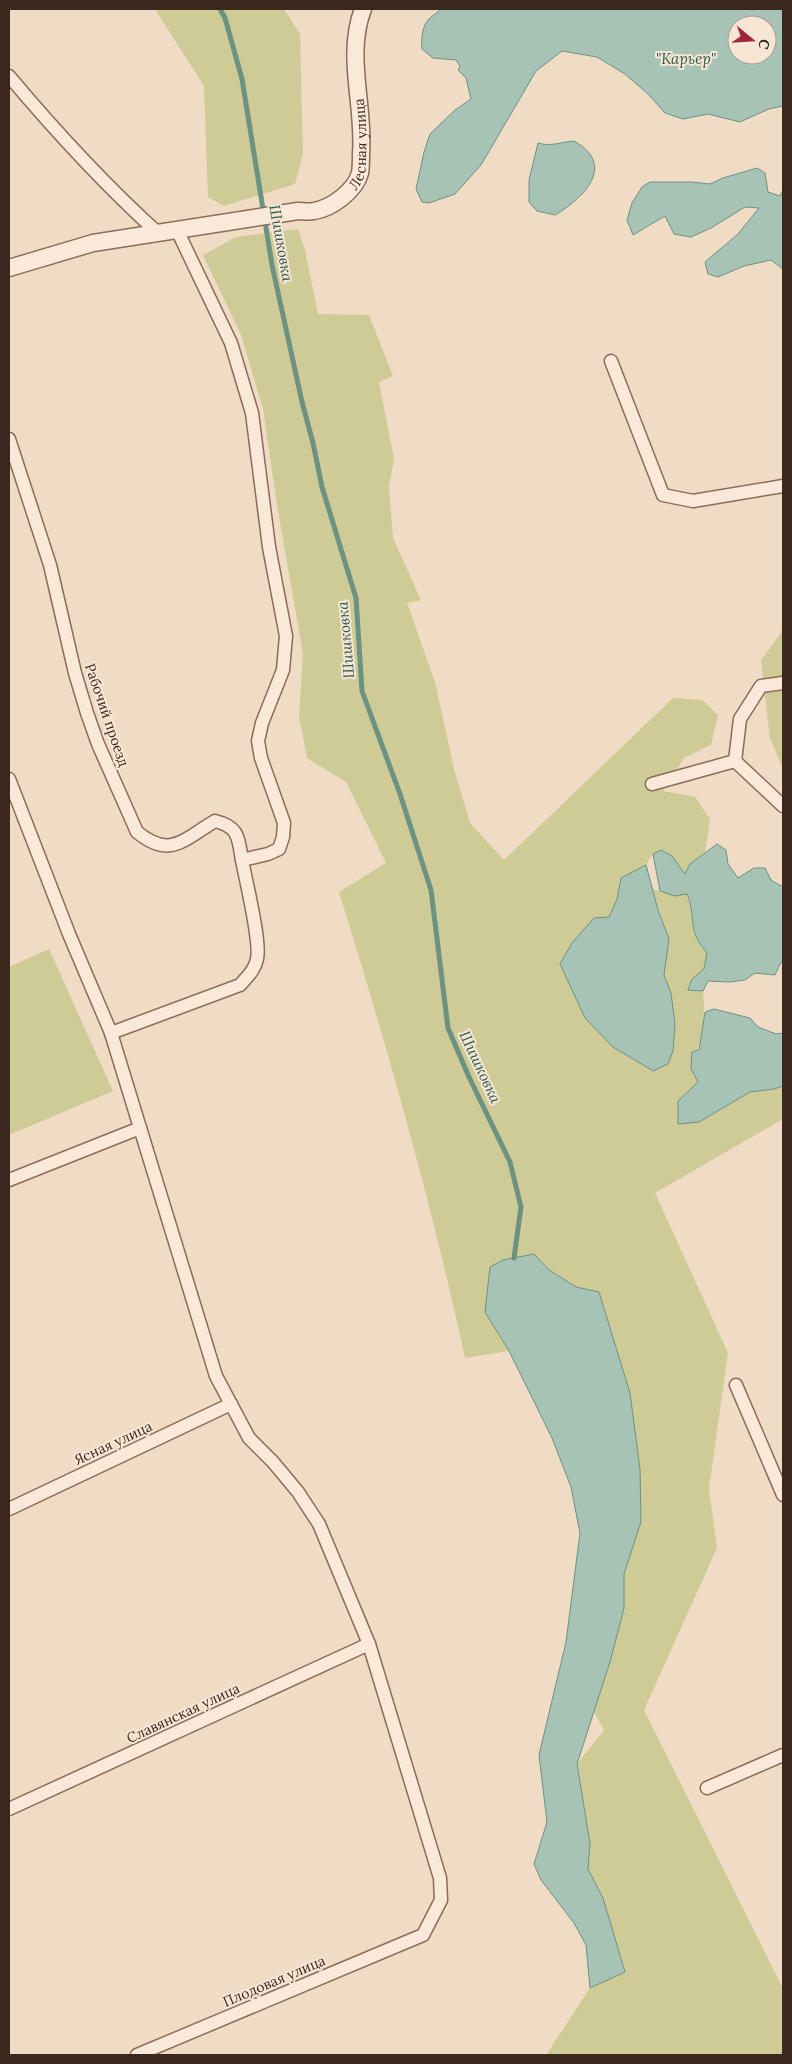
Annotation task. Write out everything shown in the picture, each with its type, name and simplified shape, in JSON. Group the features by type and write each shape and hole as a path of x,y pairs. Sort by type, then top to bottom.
{"street":[{"name":"Лесная улица","path":"9,268 93,243 298,211 314,211 340,198 351,190 360,174 363,136 357,90 355,44 364,9"},
{"path":"9,76 69,145 124,202 159,234"},
{"path":"111,1033 240,985 253,971 258,958 242,860 268,854 279,849 283,837 284,824 261,758 258,741 262,723 283,670 286,654 286,636 269,547 252,412 231,343 177,230"},
{"path":"610,361 663,496 693,501 783,486"},
{"name":"Рабочий проезд","path":"9,439 50,565 75,673 87,713 98,744 136,832 156,845 166,847 176,844 215,821 226,824 236,832 242,860"},
{"path":"735,761 740,719 761,686 783,683"},
{"path":"652,784 735,761"},
{"path":"735,761 783,806"},
{"path":"9,779 69,934 111,1033 216,1376 249,1438 273,1462 298,1492 319,1524 369,1644"},
{"path":"9,1180 140,1128"},
{"path":"736,1385 783,1495"},
{"name":"Ясная улица","path":"9,1509 231,1404"},
{"name":"Славянская улица","path":"9,1809 369,1644"},
{"name":"Плодовая улица","path":"137,2055 423,1935 441,1900 440,1878 369,1644"},
{"path":"706,1788 783,1755"}],"shaded area":[{"path":"155,9 284,9 300,34 303,154 295,184 224,206 208,197 204,86"},
{"path":"298,229 305,250 318,314 369,315 393,376 379,382 394,459 389,488 393,538 421,600 407,603 435,682 454,769 470,823 504,860 673,698 702,700 718,715 711,745 684,758 663,791 695,797 710,819 705,853 690,864 685,874 672,856 661,850 653,854 646,865 621,878 617,899 609,918 560,964 572,987 613,1047 652,1071 671,993 664,975 669,939 651,888 675,896 686,894 696,938 707,953 704,969 692,979 688,990 703,991 702,1031 691,1069 698,1082 678,1101 699,1122 750,1092 783,1086 783,1119 655,1193 728,1353 709,1489 717,1548 644,1710 783,1989 783,2055 546,2055 590,1988 625,1972 603,1898 588,1869 590,1843 577,1764 604,1730 594,1712 624,1608 624,1574 641,1522 630,1393 599,1292 576,1287 549,1270 534,1254 485,1312 509,1351 465,1358 438,1241 407,1124 339,892 386,863 346,782 307,758 299,716 303,654 277,505 263,409 241,335 203,255 236,237"},
{"path":"783,630 783,769 770,738 761,660"},
{"path":"49,949 113,1091 9,1135 9,967"}],"water":[{"name":"\"Карьер\"","path":"441,9 783,9 783,106 769,109 740,122 708,114 683,119 665,113 648,94 625,74 597,57 562,51 536,71 481,165 455,194 429,203 422,202 416,189 430,134 455,110 471,99 466,78 458,70 460,66 456,60 433,58 422,49 424,28 431,17"},
{"path":"574,141 587,150 593,160 595,170 592,181 576,200 555,215 537,211 529,202 529,180 538,143 552,144"},
{"path":"757,168 765,173 768,192 780,196 783,190 783,269 771,260 744,266 718,277 708,274 705,262 738,234 759,208 745,207 711,228 691,237 674,234 665,216 633,235 627,220 632,203 642,187 650,182 710,184"},
{"path":"717,844 726,850 728,864 738,878 754,868 765,868 771,880 783,887 783,962 781,962 775,975 755,973 745,980 730,982 708,981 703,991 688,990 692,979 704,969 707,953 696,937 687,894 675,896 660,891 653,854 661,850 672,856 685,874 690,864"},
{"path":"646,865 658,910 669,939 664,975 671,993 675,1024 673,1051 668,1064 653,1071 613,1047 585,1018 560,964 572,943 594,918 609,917 617,899 621,878"},
{"path":"714,1009 750,1018 758,1027 776,1034 783,1033 783,1086 750,1092 699,1122 678,1124 678,1101 698,1082 691,1069 692,1052 699,1050 705,1012"},
{"path":"534,1254 549,1270 576,1287 599,1292 630,1393 640,1469 641,1522 624,1574 624,1608 610,1662 577,1764 590,1843 588,1869 603,1898 625,1972 590,1988 586,1945 574,1923 541,1880 534,1864 547,1822 539,1755 566,1642 580,1533 571,1487 552,1438 509,1351 485,1312 490,1267 503,1260"}],"waterway":[{"name":"Шишковка","path":"220,9 225,18 242,79 272,265 302,402 322,487 356,598 362,691 400,794 431,890 448,1028 469,1077 510,1162 521,1207 514,1258"}]}
